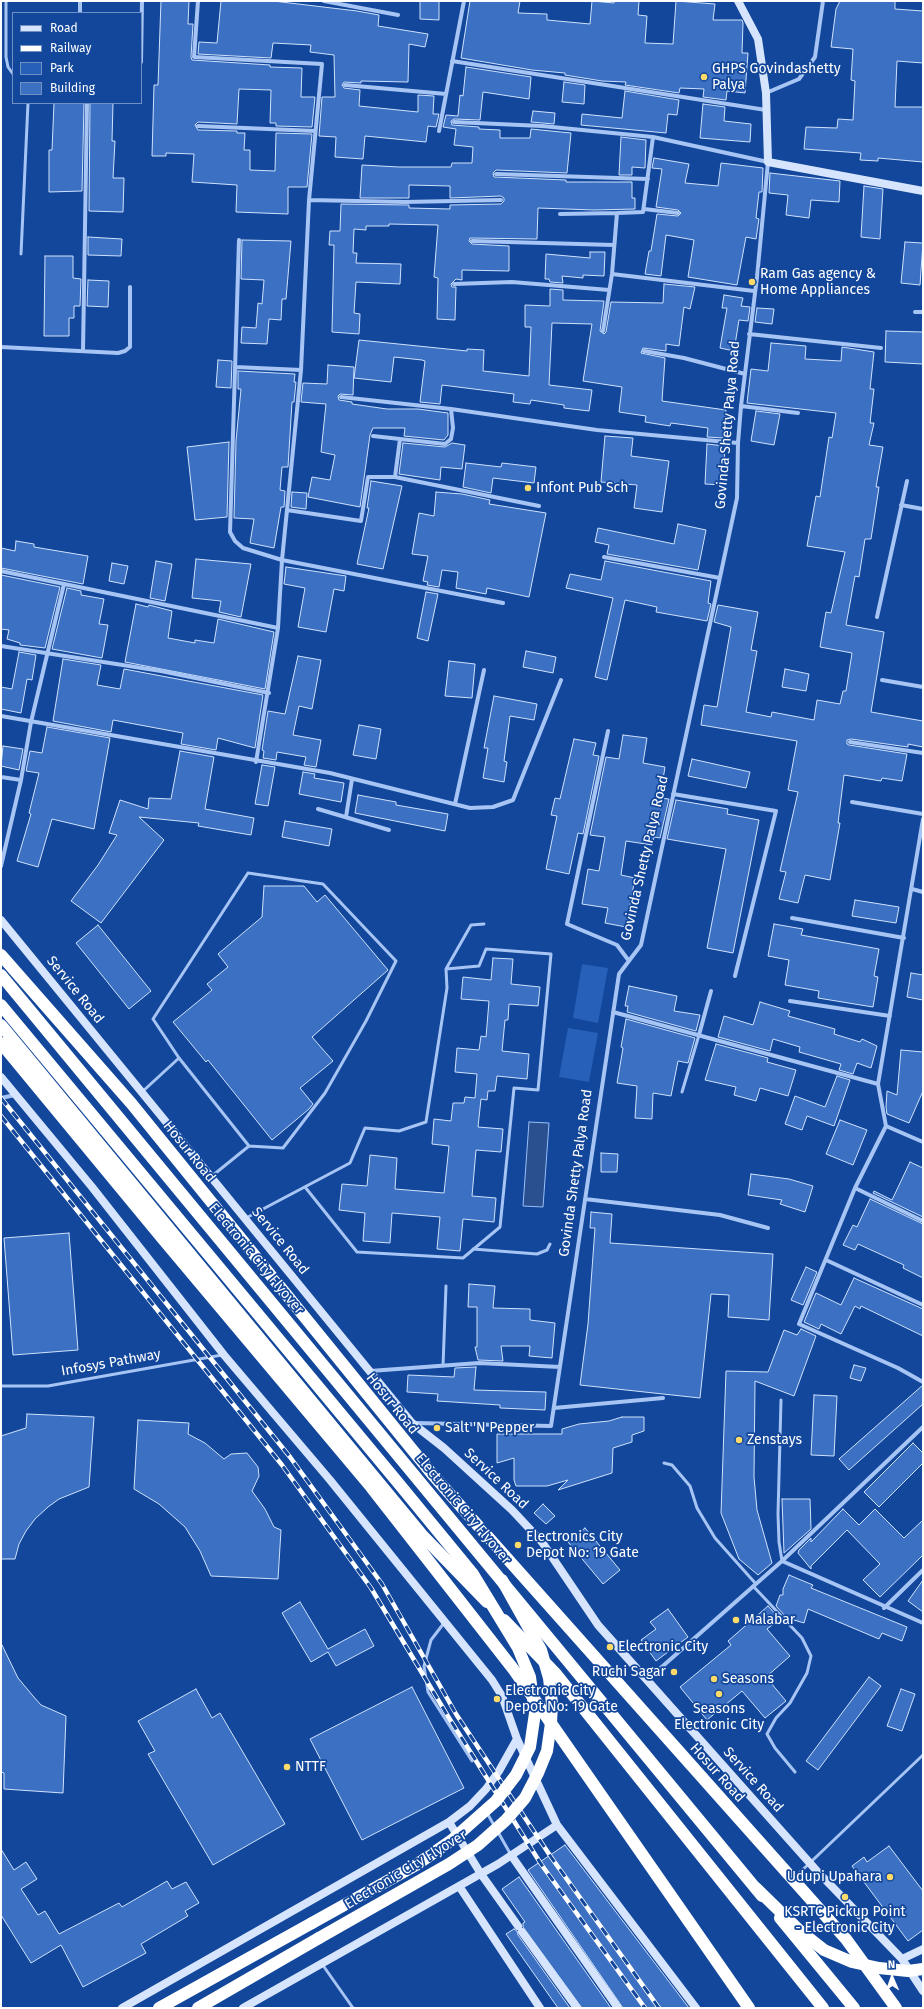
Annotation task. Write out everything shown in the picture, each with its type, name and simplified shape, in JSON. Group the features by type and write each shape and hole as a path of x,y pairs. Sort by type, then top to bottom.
{"highway":[{"name":"Hosur Road","path":"1,955 131,1103 432,1474 846,1939 896,2008"},
{"name":"Electronic City Flyover","path":"1,975 502,1580 541,1650 549,1678 552,1704 547,1751 525,1798 506,1820 478,1845 449,1864 198,2008"},
{"name":"Electronic City Flyover","path":"1,1005 473,1574 518,1648 530,1676 535,1713 530,1747 516,1775 496,1801 452,1840 416,1865 159,2008"},
{"path":"1,1025 423,1536 556,1674 823,2008"},
{"path":"1,1043 371,1487 514,1670 749,2008"},
{"path":"502,1580 854,2008"},
{"path":"756,1888 800,1931 824,1950 852,1962 879,1968 908,1971 923,1969"}],"street":[{"path":"80,1 80,12"},
{"path":"142,1 142,12"},
{"path":"198,1 194,57 322,64 309,200 301,370 282,560 278,628 269,693 256,762"},
{"path":"324,1 398,15"},
{"path":"439,131 464,1"},
{"name":"Govinda Shetty Palya Road","path":"412,1423 551,1426 619,974 641,945 737,498 738,443 741,406 768,162 766,93 758,39 738,1"},
{"path":"766,93 799,79 815,57 823,1"},
{"path":"452,61 766,110"},
{"path":"345,86 446,94"},
{"path":"83,351 87,104"},
{"path":"454,122 542,126 653,137 768,162 923,191"},
{"path":"198,126 315,131"},
{"path":"560,214 643,212 653,137"},
{"path":"496,174 648,179"},
{"path":"309,200 405,202 501,200"},
{"path":"644,209 678,213"},
{"path":"603,331 612,274 617,213"},
{"path":"239,240 230,532 235,541 243,548 282,560 503,603"},
{"path":"472,241 614,245"},
{"path":"612,274 754,291"},
{"path":"454,284 512,282 609,290"},
{"path":"1,347 118,353 125,352 130,347 130,287"},
{"path":"915,312 923,312"},
{"path":"749,334 881,348"},
{"path":"644,352 684,358 745,374"},
{"path":"235,366 301,370"},
{"path":"341,396 451,409 597,430 738,443"},
{"path":"741,406 798,413"},
{"path":"374,436 445,444 451,439 453,428 451,409"},
{"path":"395,478 400,439"},
{"path":"287,510 361,520 368,477 395,478 539,506"},
{"path":"877,617 907,481"},
{"path":"901,505 923,508"},
{"path":"604,557 720,578"},
{"path":"1,571 278,628"},
{"path":"1,866 21,780 31,722 46,654 64,584"},
{"path":"1,646 160,671 269,693"},
{"path":"455,804 484,670"},
{"path":"1,716 256,762 330,773 470,808 493,807 513,800 561,680"},
{"path":"882,680 923,687"},
{"path":"608,731 567,924 617,945 629,961"},
{"path":"850,742 923,753"},
{"path":"1,776 21,780"},
{"path":"346,817 352,779"},
{"path":"673,794 776,810 735,976"},
{"path":"852,802 923,814"},
{"path":"318,809 389,830"},
{"path":"923,819 878,1084 886,1126 855,1188 799,1324 898,1368 923,1382"},
{"path":"912,889 923,892"},
{"path":"792,918 904,938"},
{"name":"Service Road","path":"1,920 412,1423 444,1448 512,1510 542,1542 598,1625 810,1863 902,1959 923,1991"},
{"path":"699,1035 711,991"},
{"path":"790,1000 890,1016"},
{"path":"613,1012 878,1084"},
{"path":"1,1077 92,1187 224,1355 330,1480 445,1621 502,1696 517,1739 557,1825 696,2008"},
{"path":"1,1098 15,1095"},
{"path":"886,1126 923,1142"},
{"path":"855,1188 923,1221"},
{"path":"585,1199 720,1215 768,1228"},
{"path":"826,1260 923,1305"},
{"path":"370,1371 479,1363 560,1367"},
{"path":"554,1408 663,1398"},
{"path":"647,1680 782,1561 923,1427"},
{"path":"782,1561 884,1608 923,1623"},
{"path":"884,1608 923,1570"},
{"path":"122,2008 449,1822 478,1798 499,1772 517,1739"},
{"path":"449,1822 480,1874 576,2008"},
{"path":"243,2008 480,1874 557,1825"},
{"path":"511,1855 618,2008"},
{"path":"459,1886 540,2008"},
{"path":"902,1959 923,1949"}],"lane":[{"path":"6,1 6,57 8,67 12,73"},
{"path":"21,254 28,104"},
{"path":"211,1177 249,1146 283,1148 325,1093 366,1022 396,960 323,884 248,873 153,1020 179,1058 249,1146"},
{"path":"245,1219 350,1163 365,1128 399,1131 426,1122 447,988 446,969 471,925 484,924"},
{"path":"305,1187 357,1252 462,1258 500,1227 514,1088 538,1090 551,954 486,949 479,966 446,969"},
{"path":"682,1092 699,1035"},
{"path":"142,1092 179,1058"},
{"path":"473,1249 537,1254 547,1250 550,1244"},
{"path":"442,1366 446,1286"},
{"name":"Infosys Pathway","path":"1,1386 48,1386 224,1355"},
{"path":"780,1400 778,1514 779,1542 782,1561"},
{"path":"664,1463 672,1465 690,1486 698,1508 715,1538 754,1585 802,1638 811,1656 807,1673 790,1703 776,1718 767,1734 775,1748 795,1772"},
{"path":"445,1621 431,1640 424,1666 428,1692 472,1761"},
{"path":"792,1880 923,1755"},
{"path":"478,1798 511,1855"},
{"path":"322,1963 353,2008"}],"green space":[{"path":"582,964 608,968 598,1023 573,1018"},
{"path":"568,1028 598,1033 589,1082 559,1077"}],"shaded area":[{"path":"529,1122 549,1123 543,1207 523,1206"}],"building":[{"path":"161,1 189,1 188,24 193,24 192,60 270,65 270,67 302,68 301,97 315,97 312,127 276,126 276,123 270,123 271,90 239,89 237,124 198,122 195,125 198,130 237,131 237,133 245,133 244,150 250,150 250,170 275,171 276,133 312,134 307,187 288,187 288,214 236,212 237,185 192,182 194,154 166,153 166,156 152,156 154,85 158,85"},
{"path":"221,1 273,1 357,11 379,15 378,26 428,34 425,47 409,44 408,82 361,81 361,83 344,82 342,85 344,88 360,90 359,106 418,112 418,95 434,96 433,114 439,114 436,127 428,126 426,142 365,136 363,159 335,157 336,137 319,136 322,97 335,97 334,55 310,52 311,45 273,43 271,58 198,54 199,42 217,43"},
{"path":"420,1 439,1 439,20 420,19"},
{"path":"470,1 520,1 518,13 547,14 547,20 590,24 592,1 614,3 614,1 639,1 638,15 647,16 645,43 673,44 676,1 715,4 713,20 742,20 742,53 748,53 745,93 727,91 726,100 703,97 704,89 680,88 679,93 625,85 626,82 602,81 565,75 565,73 532,70 461,58"},
{"path":"840,1 895,1 895,9 923,11 923,63 897,61 895,107 923,107 923,162 878,158 878,161 860,160 861,153 804,149 806,127 837,128 838,119 853,120 855,81 851,80 853,49 831,47 836,9"},
{"path":"466,67 531,77 529,99 483,92 480,120 454,119 451,121 452,125 500,130 500,138 530,138 531,129 571,133 567,173 496,170 493,173 494,177 566,180 566,182 632,182 632,198 635,198 635,209 594,210 538,208 537,239 470,238 469,241 472,244 509,246 509,271 462,270 462,280 456,279 451,284 452,287 456,287 455,320 437,319 438,278 434,277 438,225 389,224 389,226 366,226 366,230 354,229 353,253 357,253 356,263 401,264 400,284 356,282 354,313 360,314 359,334 332,332 334,245 329,245 330,231 340,231 341,204 409,205 409,208 450,209 450,205 501,204 504,201 504,198 501,196 450,198 450,186 409,185 409,198 360,198 362,165 451,167 452,163 472,163 473,147 454,145 456,129 443,127 446,115 458,116 460,95 463,96"},
{"path":"564,82 585,85 584,104 562,102"},
{"path":"625,91 679,100 677,115 668,114 666,133 581,125 582,114 622,118"},
{"path":"54,104 84,104 82,191 49,192 49,150 52,150"},
{"path":"90,104 113,104 112,141 115,141 113,178 124,178 123,212 89,211"},
{"path":"703,104 725,107 724,121 751,124 750,142 700,138"},
{"path":"533,111 555,113 554,124 531,122"},
{"path":"621,137 646,140 645,168 632,167 632,175 619,175"},
{"path":"654,158 689,164 685,183 718,186 721,163 763,168 762,192 759,192 756,218 759,219 756,239 746,237 737,285 688,277 694,240 666,235 661,276 645,274 649,251 651,251 657,214 678,216 681,213 678,210 656,207 662,169 652,168"},
{"path":"770,173 840,181 839,202 811,200 809,218 786,215 788,195 769,193"},
{"path":"864,186 883,189 880,239 861,237"},
{"path":"88,237 122,239 121,256 88,255"},
{"path":"242,240 291,241 286,299 282,299 281,320 269,319 267,344 241,343 242,327 256,328 258,303 262,304 264,280 241,279"},
{"path":"905,242 923,243 920,285 901,283"},
{"path":"590,252 605,252 604,276 583,275 583,278 562,276 563,283 550,282 549,279 545,279 546,254 590,258"},
{"path":"45,256 73,256 73,278 81,279 80,306 74,306 74,318 69,318 69,336 44,336"},
{"path":"88,280 109,281 108,307 87,306"},
{"path":"664,284 695,287 690,309 684,307 679,346 666,344 666,351 643,348 641,353 665,358 662,401 726,410 723,438 707,437 708,428 671,423 670,426 645,422 646,416 619,412 622,387 583,381 592,324 552,323 549,385 592,390 589,411 564,408 564,405 531,400 530,404 513,402 514,394 442,385 440,404 420,402 425,361 422,360 394,357 391,382 354,378 359,340 467,351 467,349 484,350 483,371 529,376 531,327 525,327 525,305 550,306 550,289 563,290 563,300 604,301 600,331 604,334 606,332 611,302 663,303"},
{"path":"724,295 743,298 741,306 750,307 748,321 739,320 734,351 720,348 727,308 722,308"},
{"path":"757,308 774,309 772,324 755,322"},
{"path":"886,331 923,332 923,364 885,362"},
{"path":"771,343 806,346 805,359 841,361 842,347 874,352 870,389 874,389 870,423 874,423 869,445 883,447 876,487 879,487 871,539 865,539 859,577 855,576 846,625 884,632 871,712 923,721 923,747 908,744 908,747 851,739 847,740 847,744 849,745 907,754 902,781 882,778 881,781 844,775 838,823 840,823 830,880 805,875 798,903 779,899 786,872 780,871 798,792 788,790 797,741 701,725 704,705 717,707 731,627 714,622 718,605 758,612 751,650 757,651 746,712 771,717 772,712 814,720 817,700 840,704 843,691 846,691 852,653 820,647 826,612 831,613 845,552 807,546 816,496 820,497 829,437 832,438 836,413 747,403 751,369 768,371"},
{"path":"218,360 232,361 231,388 216,387"},
{"path":"328,365 354,367 353,395 340,394 338,396 339,400 352,402 352,404 387,409 418,409 448,413 448,435 444,440 404,436 405,428 373,428 370,435 360,507 308,497 312,477 330,480 335,455 321,452 326,404 301,402 303,383 327,384"},
{"path":"238,371 295,374 294,382 296,382 294,402 292,402 288,467 282,467 280,490 285,491 284,507 281,507 274,548 250,543 254,519 234,518 236,441 241,389 238,389"},
{"path":"756,411 780,414 774,445 751,441"},
{"path":"605,436 633,438 631,456 669,461 662,512 634,508 637,485 601,482"},
{"path":"229,442 227,517 195,520 187,447"},
{"path":"403,443 445,447 452,443 465,445 462,469 441,467 440,480 399,474"},
{"path":"707,444 725,446 723,485 705,484"},
{"path":"466,463 501,467 502,463 536,467 534,483 493,478 491,493 463,487"},
{"path":"371,481 402,486 383,569 357,564 369,508 367,508"},
{"path":"292,492 307,493 306,509 291,507"},
{"path":"436,492 462,494 490,500 489,504 546,513 529,597 487,588 486,594 456,588 458,572 442,570 439,587 427,585 428,582 423,581 428,556 412,554 419,513 434,516"},
{"path":"678,524 706,530 698,570 607,554 609,545 595,542 598,528 674,544"},
{"path":"16,541 34,544 34,547 88,556 83,584 1,568 1,548 15,551"},
{"path":"196,559 251,564 241,617 219,612 221,601 192,598"},
{"path":"156,561 172,564 165,601 150,598"},
{"path":"605,561 711,581 708,603 711,604 707,621 656,612 657,607 625,600 607,680 595,677 613,598 566,588 570,574 601,580"},
{"path":"112,563 128,566 124,584 109,581"},
{"path":"286,567 346,576 344,591 334,589 326,632 298,627 305,588 284,584"},
{"path":"1,575 60,587 45,648 20,645 20,643 7,639 9,630 1,629"},
{"path":"67,588 81,591 81,595 104,599 99,624 108,625 102,658 52,649"},
{"path":"426,592 438,594 428,641 417,638"},
{"path":"136,604 148,607 149,605 172,611 168,638 195,643 195,640 214,643 218,619 274,632 265,689 125,662"},
{"path":"526,651 556,657 553,673 523,667"},
{"path":"19,652 36,655 32,680 27,679 21,713 1,709 1,687 12,689"},
{"path":"298,656 321,660 312,709 299,706 293,735 321,740 316,767 304,765 306,757 277,752 276,760 263,758 264,751 262,750 268,711 285,714"},
{"path":"63,659 101,665 97,685 120,689 124,669 263,695 255,748 218,738 216,750 181,744 183,733 113,720 111,732 53,721"},
{"path":"449,661 475,664 472,698 445,696"},
{"path":"785,669 809,674 806,691 782,687"},
{"path":"494,696 537,704 534,720 510,716 504,761 507,762 504,782 483,778 488,748 484,748"},
{"path":"359,725 381,729 376,759 353,755"},
{"path":"47,727 110,738 94,829 52,819 38,867 17,861 31,814 29,813 39,773 26,771 30,751 42,753"},
{"path":"623,735 647,738 643,763 665,767 660,798 669,799 660,838 654,837 652,845 626,841 621,875 635,878 626,927 605,923 608,908 582,904 588,869 599,871 605,837 590,835 606,757 619,759"},
{"path":"574,739 596,743 593,755 599,756 583,834 578,833 569,874 546,869 557,816 551,815 555,798 560,799"},
{"path":"3,746 23,749 19,770 1,766"},
{"path":"180,751 214,757 205,809 254,818 251,835 198,826 199,823 139,817 164,840 101,923 71,901 98,865 117,835 109,833 120,800 148,809 149,798 171,799"},
{"path":"692,759 750,772 746,788 688,776"},
{"path":"262,765 275,767 268,806 255,804"},
{"path":"303,772 315,774 314,778 344,783 341,802 299,794"},
{"path":"358,795 396,802 396,805 448,814 445,831 355,813"},
{"path":"676,800 728,809 727,814 759,820 733,953 707,948 726,849 667,839"},
{"path":"285,821 332,829 329,846 282,837"},
{"path":"264,886 304,886 317,902 325,895 388,970 312,1037 333,1061 300,1088 313,1104 272,1140 208,1060 206,1062 173,1022 212,990 207,984 228,967 218,954 262,917"},
{"path":"855,900 899,907 896,923 852,916"},
{"path":"774,924 803,929 801,935 879,949 874,976 878,977 873,1007 818,998 819,991 785,985 789,960 768,956"},
{"path":"98,925 151,991 129,1009 76,943"},
{"path":"493,958 513,959 511,984 540,987 538,1006 509,1004 508,1020 505,1020 502,1051 529,1054 527,1079 497,1076 495,1091 488,1091 487,1100 481,1099 478,1127 503,1129 501,1152 476,1150 472,1196 496,1198 494,1222 463,1219 460,1251 437,1249 440,1217 392,1213 390,1243 363,1241 365,1213 339,1210 342,1184 367,1186 370,1155 397,1158 395,1189 444,1193 449,1146 432,1144 434,1119 451,1121 453,1103 464,1103 465,1097 475,1098 477,1074 455,1072 457,1048 479,1050 481,1036 486,1037 489,1001 461,999 463,977 491,980"},
{"path":"911,973 923,975 923,1000 907,997"},
{"path":"629,986 677,996 674,1011 700,1015 696,1031 627,1012 628,1006 625,1006"},
{"path":"760,1002 790,1011 788,1016 835,1029 834,1034 860,1042 862,1039 877,1046 871,1068 857,1063 853,1074 839,1070 841,1064 799,1052 800,1047 773,1039 770,1051 718,1037 724,1016 753,1025"},
{"path":"626,1019 695,1038 688,1063 678,1061 671,1096 653,1093 652,1119 635,1118 637,1086 617,1083"},
{"path":"716,1044 768,1058 767,1062 796,1070 788,1096 760,1088 756,1101 734,1095 736,1087 705,1080"},
{"path":"901,1050 923,1052 923,1091 909,1123 887,1114 886,1107 887,1091 897,1095"},
{"path":"837,1076 850,1080 834,1126 807,1116 802,1130 785,1124 795,1096 825,1107"},
{"path":"840,1120 867,1130 853,1165 826,1154"},
{"path":"601,1153 618,1154 617,1172 601,1172"},
{"path":"910,1162 923,1168 923,1217 873,1193 874,1191 892,1200"},
{"path":"751,1174 789,1179 813,1186 805,1212 780,1204 782,1200 748,1195"},
{"path":"870,1199 923,1224 923,1278 903,1268 904,1265 858,1244 855,1250 843,1245 853,1225 857,1227"},
{"path":"591,1212 612,1214 610,1243 773,1254 769,1320 728,1317 729,1295 711,1294 700,1398 580,1385 588,1324 595,1228 590,1228"},
{"path":"69,1233 78,1350 13,1355 4,1238"},
{"path":"806,1267 817,1272 803,1305 791,1300"},
{"path":"854,1278 923,1309 923,1336 861,1306 860,1309 855,1306 841,1334 821,1324 819,1329 804,1322 816,1293 841,1305"},
{"path":"469,1284 495,1286 493,1308 530,1309 530,1320 555,1323 552,1358 529,1356 530,1346 501,1346 503,1361 478,1360 475,1347 477,1347 477,1307 468,1307"},
{"name":"Zenstays","path":"801,1329 816,1336 794,1396 755,1381 754,1477 757,1510 772,1563 758,1575 739,1559 721,1513 726,1371 768,1372 784,1330 797,1335"},
{"path":"854,1365 866,1368 861,1381 850,1378"},
{"path":"476,1367 474,1390 546,1392 545,1410 500,1408 500,1405 437,1401 438,1394 407,1392 408,1375 454,1377 455,1368"},
{"path":"923,1385 923,1404 849,1470 839,1459"},
{"path":"814,1395 837,1396 834,1456 811,1455"},
{"path":"27,1414 94,1417 89,1487 59,1499 48,1507 35,1519 26,1531 19,1544 15,1559 1,1559 1,1436 26,1428"},
{"path":"622,1417 644,1417 644,1431 632,1435 632,1442 613,1448 612,1473 558,1490 568,1480 547,1486 516,1486 514,1480 514,1458 497,1463 497,1434 562,1434 562,1429 579,1424 609,1421"},
{"path":"138,1420 189,1423 188,1434 205,1443 224,1459 231,1454 247,1453 258,1467 259,1476 252,1491 265,1509 274,1527 281,1530 278,1579 211,1576 200,1551 185,1527 159,1504 134,1489"},
{"path":"913,1443 923,1453 923,1463 879,1507 864,1492"},
{"path":"782,1499 810,1499 811,1529 784,1553"},
{"path":"543,1504 555,1516 546,1524 534,1513"},
{"path":"843,1509 859,1525 875,1509 904,1538 923,1520 923,1555 880,1597 863,1580 880,1564 847,1530 811,1566 811,1569 798,1553 799,1550 811,1538 811,1542"},
{"path":"585,1528 620,1570 603,1584 568,1542"},
{"path":"789,1575 813,1585 811,1588 907,1627 902,1641 882,1633 879,1639 808,1609 804,1623 787,1618 776,1606 780,1595 783,1595 783,1589"},
{"path":"923,1580 923,1612 908,1601"},
{"path":"300,1602 328,1649 365,1629 374,1646 336,1666 328,1652 311,1662 282,1613"},
{"path":"768,1606 780,1619 767,1629 790,1656 766,1677 786,1701 765,1718 742,1691 707,1720 680,1687 731,1645 728,1641"},
{"path":"668,1609 688,1637 656,1661 641,1640 656,1629 650,1622"},
{"path":"1,1643 18,1678 41,1705 66,1716 63,1793 4,1789 4,1773 1,1772"},
{"path":"869,1677 881,1686 818,1770 806,1761"},
{"path":"412,1687 464,1788 362,1840 310,1739"},
{"path":"196,1689 212,1718 220,1713 285,1824 213,1865 148,1754 155,1751 138,1721"},
{"path":"901,1689 915,1694 902,1731 887,1726"},
{"path":"565,1845 689,2008 623,2008 528,1870"},
{"path":"889,1846 923,1891 923,1930 908,1941 852,1866 864,1857 867,1862"},
{"path":"1,1849 14,1870 26,1862 37,1879 21,1889 38,1915 45,1911 59,1934 119,1903 122,1907 167,1881 172,1889 186,1882 199,1903 185,1911 188,1916 141,1944 146,1953 83,1987 61,1945 31,1963 1,1915"},
{"path":"519,1877 611,2008 582,2008 523,1927 523,1923 525,1922 502,1889"},
{"path":"514,1929 517,1931 518,1935 570,2008 558,2008 506,1934"}],"railway":[{"path":"1,1098 290,1457 382,1584 456,1714 551,1857 659,2008"},
{"path":"1,1116 282,1465 371,1588 449,1718 541,1864 645,2008"}],"place":[{"name":"GHPS Govindashetty Palya","path":"704,77"},
{"name":"Ram Gas agency & Home Appliances","path":"752,282"},
{"name":"Infont Pub Sch","path":"528,488"},
{"name":"Salt 'N Pepper","path":"437,1428"},
{"name":"Zenstays","path":"739,1440"},
{"name":"Electronics City Depot No: 19 Gate","path":"518,1545"},
{"name":"Malabar","path":"736,1620"},
{"name":"Electronic City","path":"610,1647"},
{"name":"Ruchi Sagar","path":"674,1672"},
{"name":"Seasons","path":"714,1679"},
{"name":"Seasons Electronic City","path":"719,1694"},
{"name":"Electronic City Depot No: 19 Gate","path":"497,1699"},
{"name":"NTTF","path":"287,1767"},
{"name":"Udupi Upahara","path":"890,1877"},
{"name":"KSRTC Pickup Point - Electronic City","path":"845,1897"}]}
